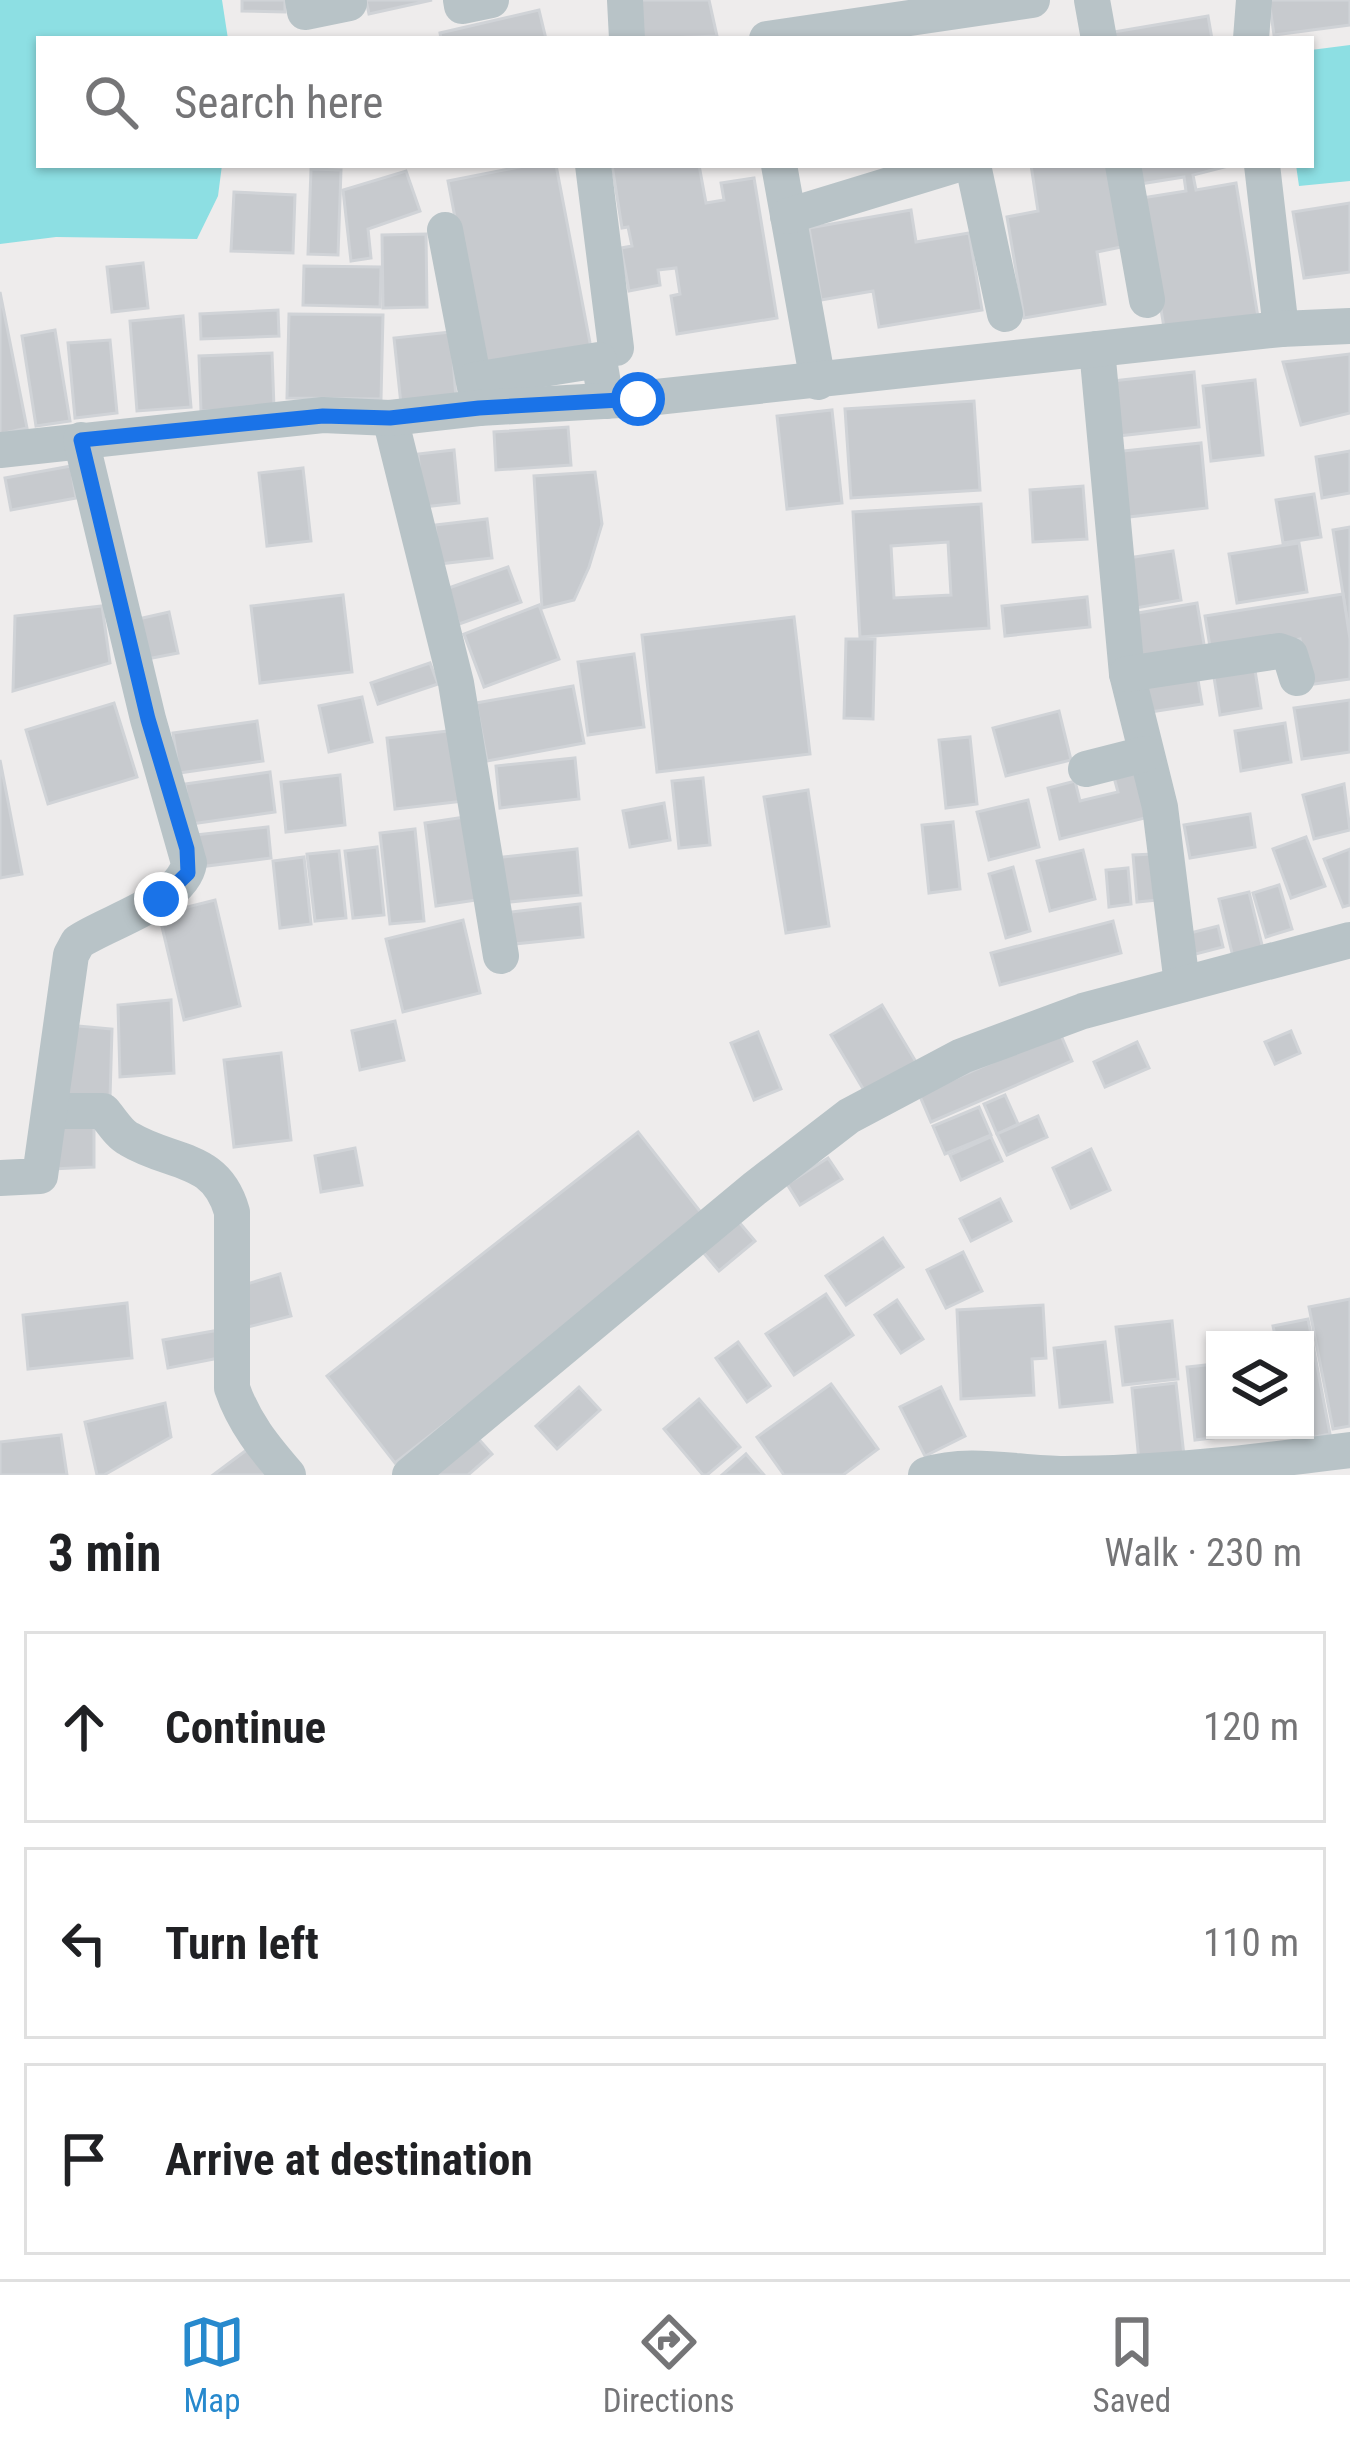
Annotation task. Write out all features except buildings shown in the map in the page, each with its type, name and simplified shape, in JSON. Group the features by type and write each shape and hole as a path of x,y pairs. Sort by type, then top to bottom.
{"street":[{"path":"303,0 305,12 349,3"},
{"path":"461,0 462,6 491,0"},
{"path":"625,0 627,36"},
{"path":"788,36 1032,0"},
{"path":"1092,0 1098,36"},
{"path":"1251,36 1254,0"},
{"path":"592,168 616,348"},
{"path":"780,168 818,382"},
{"path":"788,216 931,168"},
{"path":"974,168 1005,314"},
{"path":"1124,168 1148,300"},
{"path":"1262,168 1281,329"},
{"path":"445,230 476,394"},
{"path":"0,450 323,416 390,418 476,394 606,401 1281,329 1350,326"},
{"path":"1097,349 1127,674 1160,807 1182,984"},
{"path":"390,418 456,682 501,956"},
{"path":"0,1178 40,1176 70,955 82,939 161,899 188,873 81,440"},
{"path":"1127,674 1279,651 1290,655 1297,678"},
{"path":"1086,769 1145,754"},
{"path":"410,1475 849,1116 962,1056 1083,1011 1350,940"},
{"path":"50,1111 103,1112 126,1138 175,1156 214,1176 225,1188 232,1213 232,1388 254,1435 288,1475"},
{"path":"926,1475 958,1468 1062,1474 1194,1468 1350,1450"}],"water":[{"path":"0,0 222,0 228,36 36,36 36,168 222,168 218,196 197,239 56,237 0,244"},
{"path":"1350,45 1350,181 1299,186 1296,168 1314,168 1314,50"}],"route":[{"path":"161,899 188,873 187,849 148,719 81,440 323,416 390,418 638,399"}]}
